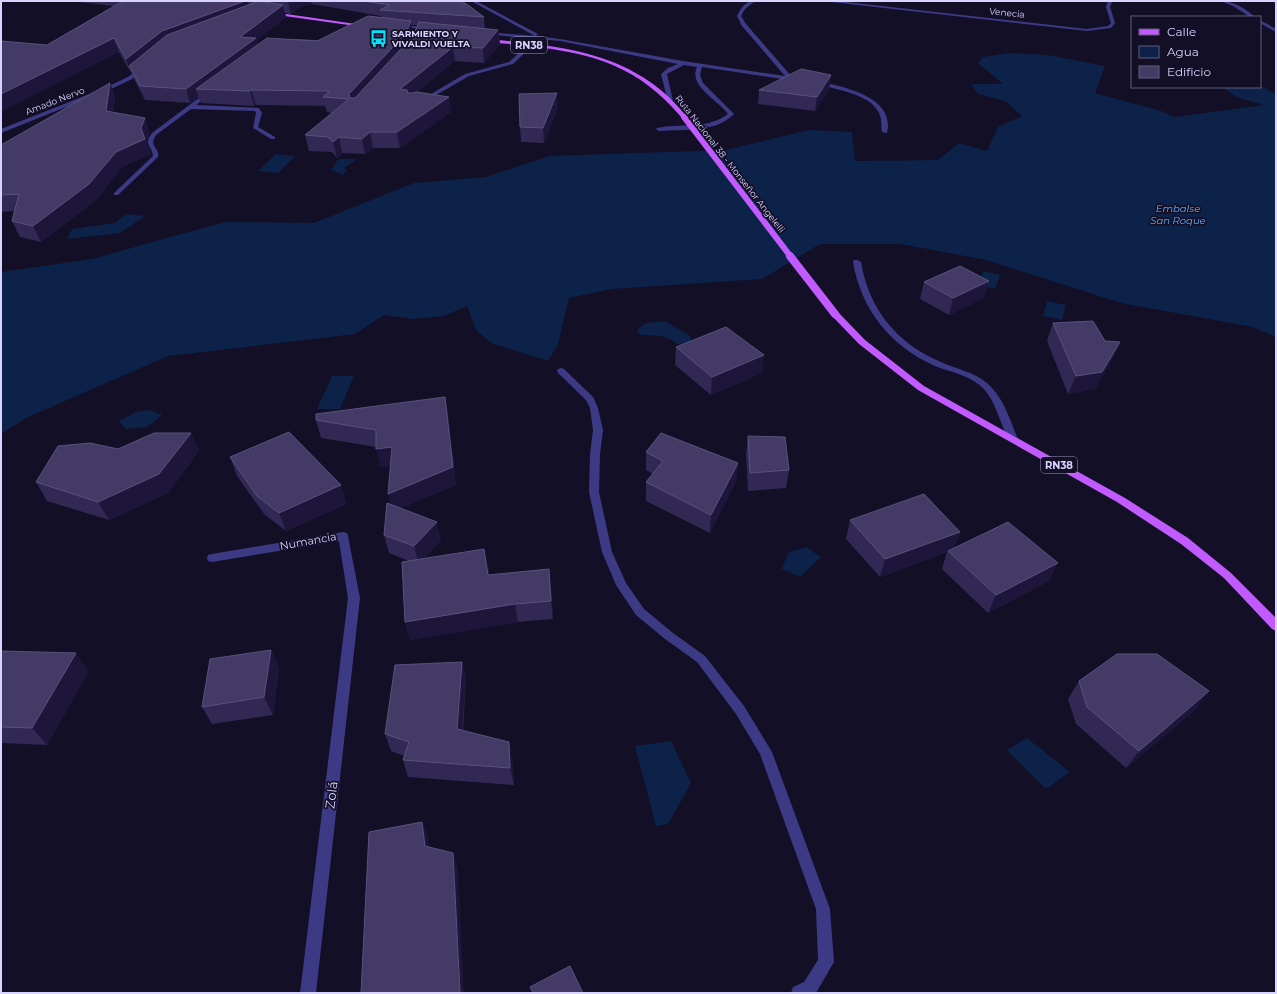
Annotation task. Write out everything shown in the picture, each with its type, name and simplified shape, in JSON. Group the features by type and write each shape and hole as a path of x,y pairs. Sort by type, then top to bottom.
{"main road":[{"path":"263,11 353,25 370,26"},
{"path":"392,28 433,34"},
{"name":"Ruta Nacional 38 - Monseñor Angelelli","path":"478,40 531,45 582,54 612,63 650,83 670,101 684,118 848,329 866,346 921,388 1013,439"},
{"name":"RN38","path":"1013,439 1121,500 1185,542 1220,568 1253,600 1276,626"}],"street":[{"path":"473,1 540,37"},
{"path":"753,1 743,8 740,16 744,25 790,78"},
{"name":"Venecia","path":"825,1 1087,30 1109,27 1112,22 1108,7 1110,1 1112,1"},
{"path":"1223,1 1235,5 1252,16"},
{"path":"1261,22 1276,31"},
{"path":"342,23 370,26"},
{"path":"348,30 353,25"},
{"path":"392,28 439,29"},
{"path":"478,32 540,37 700,66 805,81"},
{"path":"275,44 288,40 330,42 336,40"},
{"path":"414,106 467,75 511,63 531,45"},
{"name":"Amado Nervo","path":"1,131 109,88 130,78 148,63"},
{"path":"670,101 664,74 670,69 683,63"},
{"path":"659,129 714,124 725,120 731,114 728,108 697,78 700,66"},
{"path":"812,82 858,94 870,100 880,109 884,119 885,132"},
{"path":"116,194 156,156 155,151 150,145 150,140 154,134 215,89"},
{"path":"191,107 257,109 259,112 255,127 273,138"},
{"path":"858,262 862,288 870,305 887,329 906,344 937,364 974,378 989,389 998,402 1013,439"},
{"path":"561,371 590,399 594,408 598,430 595,454 594,492 607,552 621,584 640,612 669,636 701,659 740,710 766,752 823,909 826,962 810,988 799,993"},
{"name":"Numancia","path":"212,558 343,536 354,598"},
{"name":"Zolá","path":"308,993 354,598"}],"water":[{"name":"Embalse San Roque","path":"1009,53 1048,55 1105,66 1095,93 1161,111 1175,117 1264,105 1236,97 1224,88 1261,88 1261,86 1276,94 1276,337 1253,327 1121,303 986,260 901,244 820,244 762,279 612,289 569,298 558,344 548,361 491,343 476,330 467,306 444,316 413,319 384,315 355,334 168,356 26,418 1,434 1,272 92,259 224,222 314,223 414,183 486,177 549,156 726,150 809,130 852,132 855,161 938,160 959,143 987,151 998,127 1022,116 1005,101 978,94 971,84 1003,84 978,63 983,57"},
{"path":"276,154 295,156 278,173 258,171"},
{"path":"338,159 357,159 344,168 347,170 343,175 331,170"},
{"path":"126,214 145,216 120,233 67,239 72,229 115,223"},
{"path":"983,271 1000,275 995,289 978,285"},
{"path":"1047,301 1066,305 1062,320 1043,316"},
{"path":"665,321 690,336 692,343 677,344 667,338 639,334 637,330 646,323"},
{"path":"332,376 354,376 340,409 317,409"},
{"path":"150,410 162,415 147,427 126,429 119,421 136,412"},
{"path":"806,547 821,557 800,577 782,569 788,553"},
{"path":"1027,738 1070,772 1046,789 1007,750"},
{"path":"671,741 691,783 668,824 656,826 635,746"}],"building":[{"path":"123,1 245,1 162,31 126,59 114,38 1,94 1,41 47,45"},
{"path":"259,1 283,5 240,37 256,38 186,89 140,86 129,66 167,35"},
{"path":"363,1 461,1 484,17 380,10 390,5"},
{"path":"368,16 411,21 406,33 349,94 350,98 355,98 413,36 419,22 498,30 483,48 453,47 400,89 407,90 408,93 417,92 449,97 397,132 370,132 362,139 339,137 333,142 328,137 305,135 349,99 323,97 330,91 196,89 267,38 317,41"},
{"path":"801,69 831,75 817,97 759,90"},
{"path":"110,83 106,111 145,118 141,128 145,139 116,152 89,184 33,226 12,221 19,194 1,195 1,145"},
{"path":"557,93 543,128 520,127 519,94"},
{"path":"960,266 989,281 953,298 924,282"},
{"path":"1093,321 1105,341 1120,342 1102,372 1076,376 1053,323"},
{"path":"726,327 764,355 712,377 676,347"},
{"path":"445,397 453,467 388,494 392,447 376,449 376,430 316,420 316,414"},
{"path":"289,432 341,485 279,513 257,496 230,457"},
{"path":"154,433 191,433 159,474 98,502 36,482 58,446 90,443 118,449"},
{"path":"661,433 738,463 711,515 646,482 663,461 646,452"},
{"path":"748,436 785,437 789,470 750,473"},
{"path":"924,494 960,532 885,559 850,520"},
{"path":"387,503 437,522 414,546 384,535"},
{"path":"1008,522 1058,563 996,595 948,551"},
{"path":"484,549 488,575 549,569 551,601 515,604 405,622 402,562"},
{"path":"271,650 264,697 202,707 210,659"},
{"path":"1,651 76,653 32,728 1,727"},
{"path":"1117,654 1157,654 1209,691 1139,751 1087,707 1079,681"},
{"path":"462,662 457,729 509,742 510,768 403,760 409,742 385,734 395,665"},
{"path":"422,822 425,846 453,853 460,993 361,993 369,832"},
{"path":"570,966 583,993 533,993 530,987"}],"place":[{"name":"SARMIENTO Y VIVALDI VUELTA","path":"379,39"}]}
